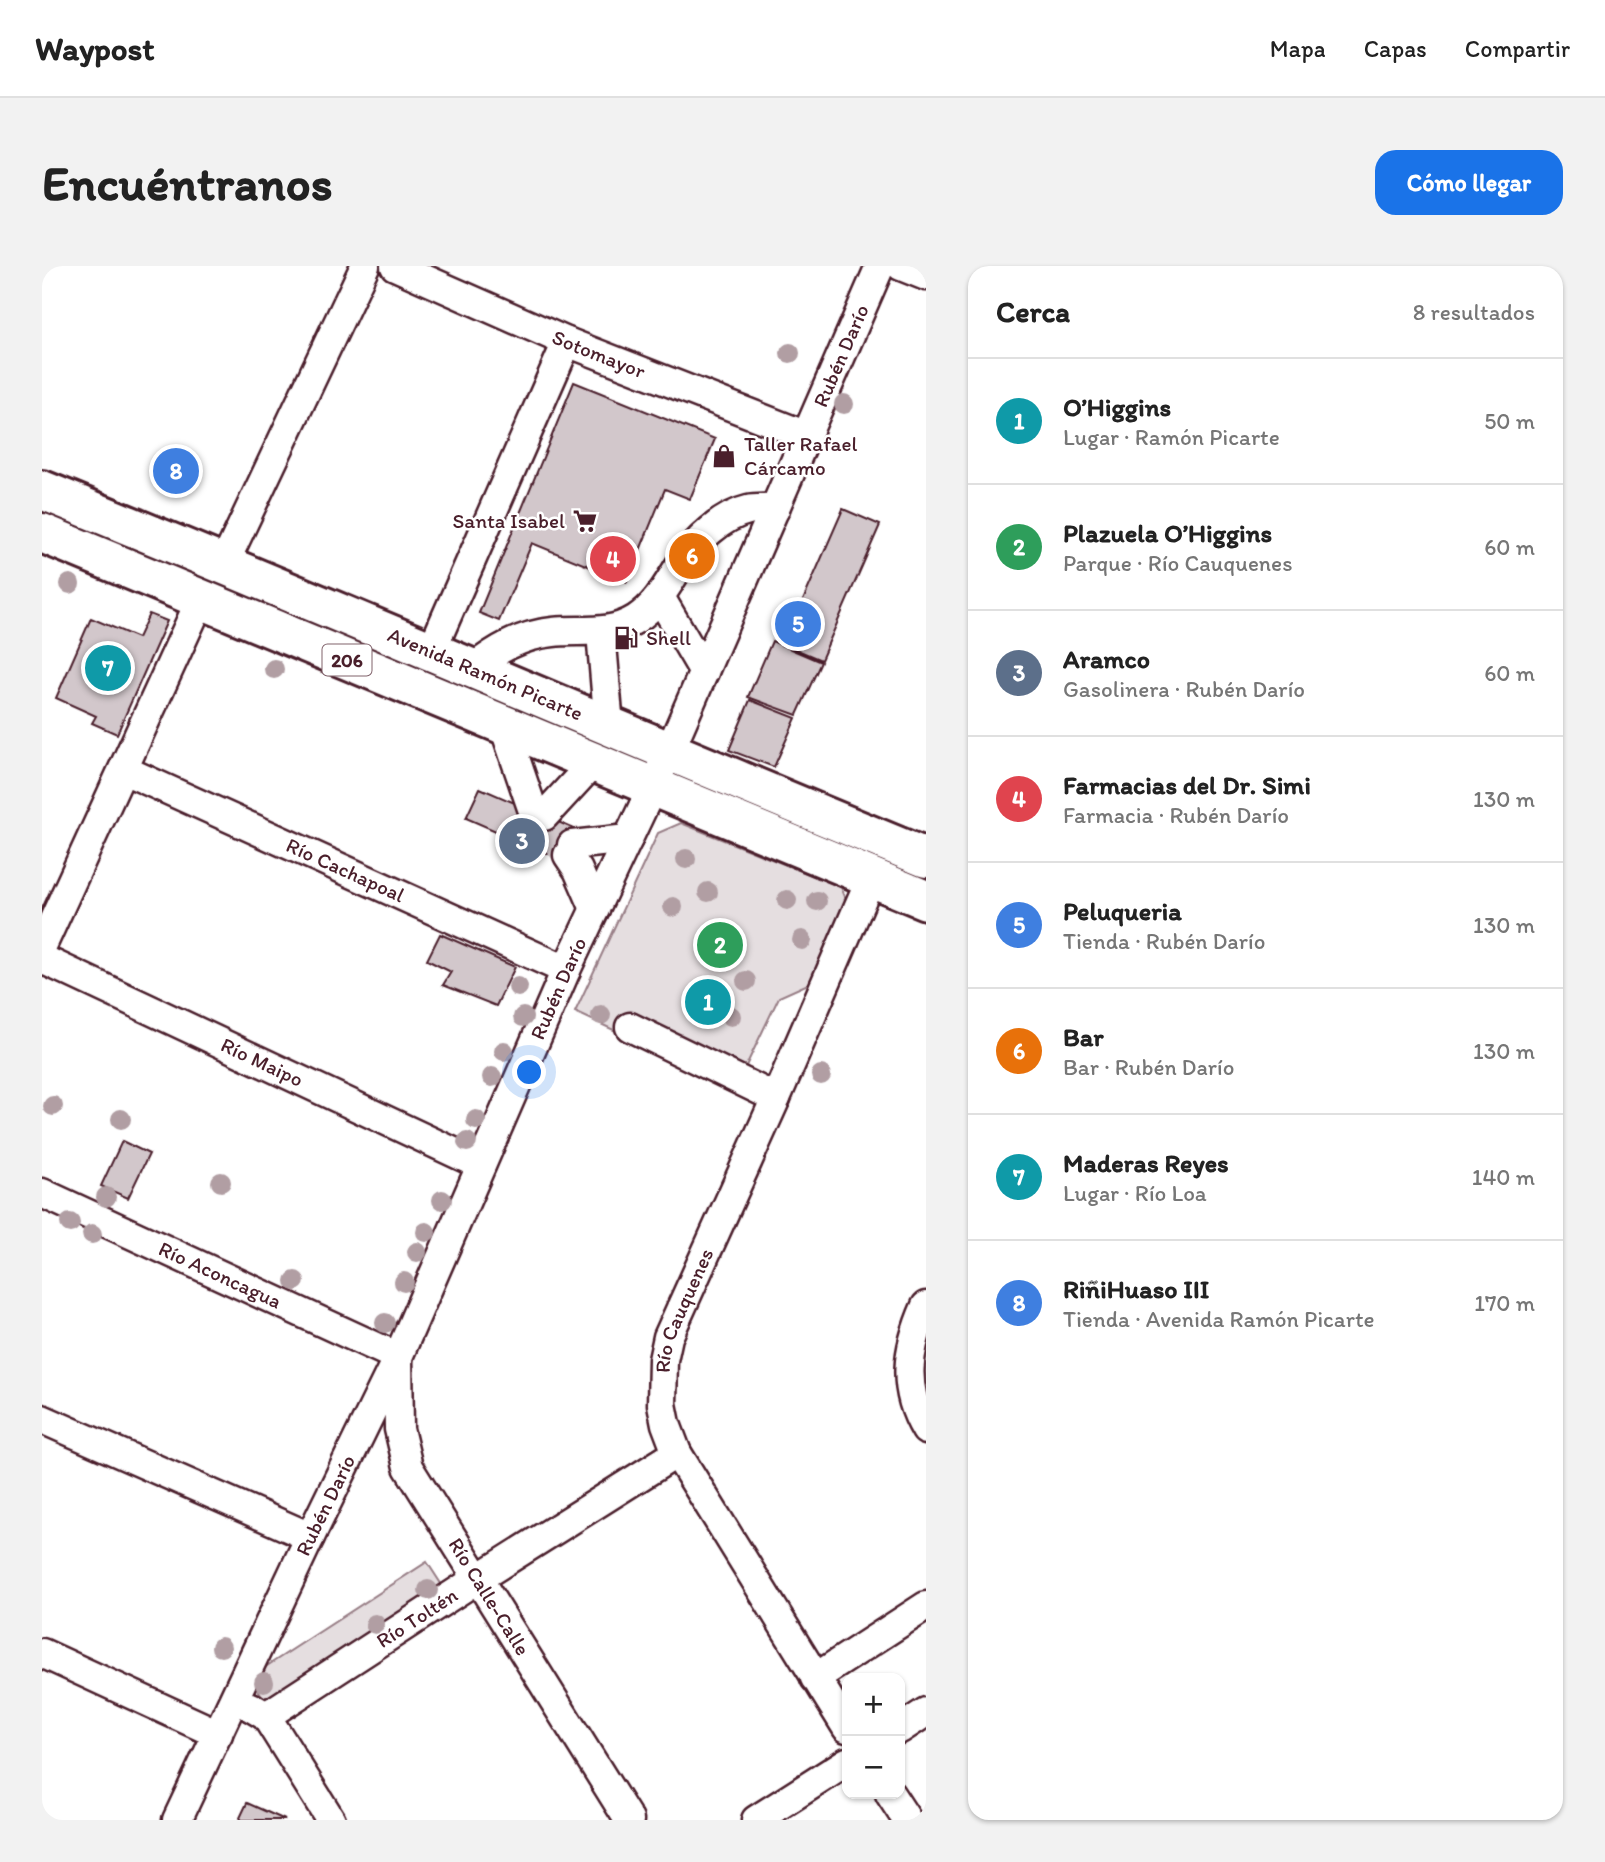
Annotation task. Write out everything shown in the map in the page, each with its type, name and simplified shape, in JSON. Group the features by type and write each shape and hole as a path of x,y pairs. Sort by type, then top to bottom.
{"highway":[{"name":"Avenida Ramón Picarte","path":"42,490 926,858"},
{"name":"Avenida Ramón Picarte","path":"42,533 926,900"}],"street":[{"path":"224,564 365,266"},
{"name":"Sotomayor","path":"395,266 567,342 807,436"},
{"name":"Rubén Darío","path":"177,1820 234,1695 398,1357 566,970 669,752 880,266"},
{"path":"901,266 926,276"},
{"path":"431,652 567,342"},
{"path":"471,669 498,650 528,636 550,632 601,632 619,628 635,620 660,597 696,544 713,529 748,510 775,509"},
{"path":"660,597 704,672"},
{"path":"42,946 201,599"},
{"path":"601,632 609,727"},
{"path":"504,726 538,813 593,763"},
{"name":"Río Cachapoal","path":"124,770 566,970"},
{"path":"594,909 570,850 628,839"},
{"name":"Río Cauquenes","path":"842,1720 677,1453 662,1404 663,1360 668,1337 776,1098 871,878"},
{"name":"Río Maipo","path":"42,959 481,1165"},
{"path":"630,1027 776,1098"},
{"name":"Río Aconcagua","path":"42,1193 398,1357"},
{"path":"926,1306 912,1343 909,1377 916,1413 926,1430"},
{"name":"Río Calle-Calle","path":"398,1357 399,1429 408,1467 629,1820"},
{"path":"42,1419 310,1536"},
{"name":"Río Toltén","path":"266,1716 477,1578 677,1453"},
{"path":"815,1678 926,1606"},
{"path":"42,1653 218,1734"},
{"path":"234,1695 266,1716 331,1820"},
{"path":"905,1726 926,1712"},
{"path":"756,1820 842,1765"},
{"path":"893,1799 906,1820"}],"shaded area":[{"path":"681,823 841,887 851,911 817,980 779,997 745,1068 618,1032 575,1012 658,833"},
{"path":"427,1562 447,1593 270,1708 250,1677"}],"building":[{"name":"Santa Isabel","path":"574,382 715,439 690,499 665,489 627,582 532,543 499,621 479,613"},
{"path":"843,509 880,525 821,660 788,646 791,638 787,637"},
{"path":"149,614 167,621 117,734 92,723 96,716 56,698 91,618 138,638"},
{"path":"772,641 821,662 797,715 748,697"},
{"path":"750,700 796,718 774,767 729,750"},
{"path":"480,788 579,831 565,861 466,818"},
{"path":"440,934 515,967 496,1006 443,985 451,972 427,960"},
{"path":"122,1141 149,1154 128,1198 101,1186"},
{"path":"247,1803 285,1820 239,1820"}],"tunnel":[{"path":"533,811 544,829 568,855"}],"place":[{"name":"Taller Rafael Cárcamo","path":"724,456"},
{"name":"RiñiHuaso III","path":"176,471"},
{"name":"Santa Isabel","path":"585,521"},
{"name":"Bar","path":"692,556"},
{"name":"Farmacias del Dr. Simi","path":"613,559"},
{"name":"Peluqueria","path":"798,624"},
{"name":"Shell","path":"626,638"},
{"name":"Maderas Reyes","path":"108,668"},
{"name":"Aramco","path":"522,841"},
{"name":"Plazuela O’Higgins","path":"720,945"},
{"name":"O’Higgins","path":"708,1002"}]}
